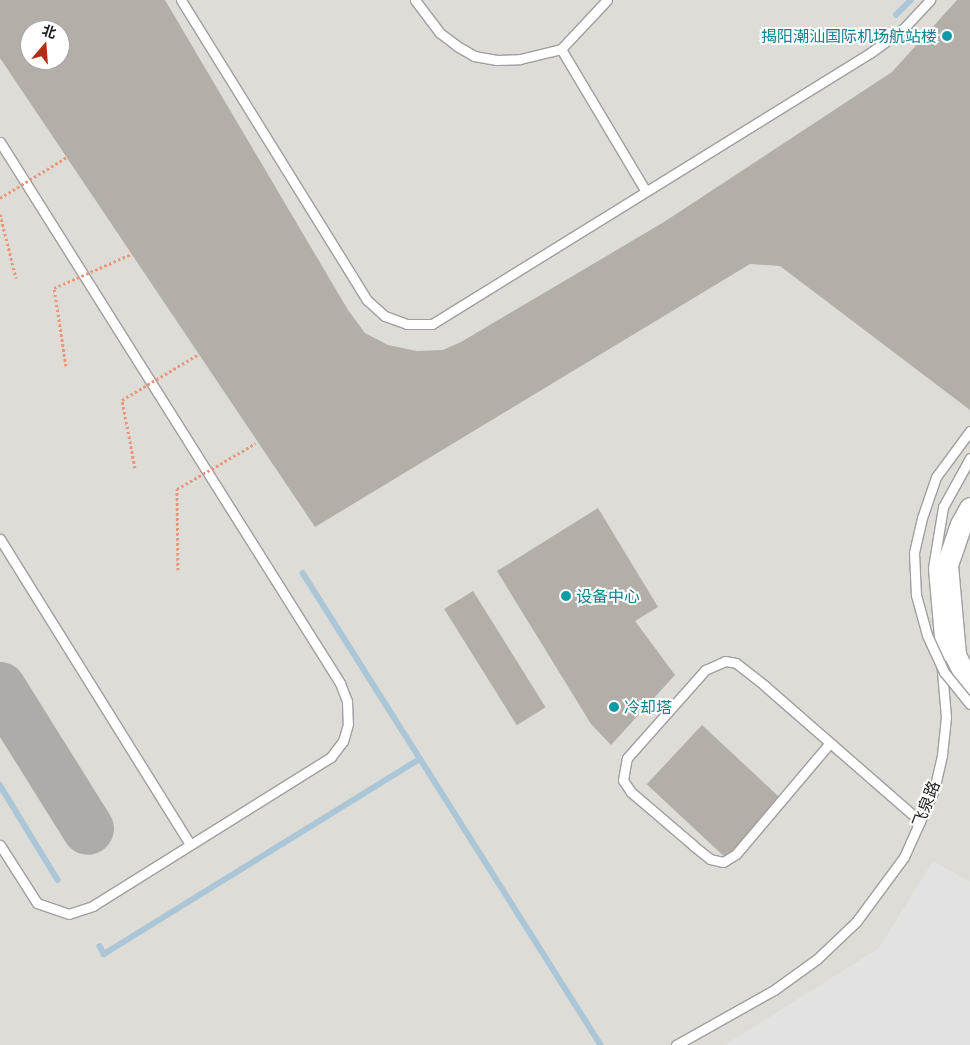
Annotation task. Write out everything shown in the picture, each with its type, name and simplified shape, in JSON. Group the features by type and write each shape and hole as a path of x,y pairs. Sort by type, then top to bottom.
{"street":[{"path":"970,508 960,524 947,565 955,655 970,684"}],"lane":[{"path":"181,0 368,300 385,316 407,324 432,324 449,317 645,190 870,53 903,29 930,0"},
{"path":"415,0 440,33 474,56 497,60 520,59 561,49 607,0"},
{"path":"561,49 645,190"},
{"path":"0,142 334,674 347,701 348,724 344,741 331,757 189,843 93,906 69,914 37,903 0,845"},
{"path":"970,431 936,477 922,518 914,553 916,595 927,635 944,672 970,704"},
{"name":"飞泉路","path":"676,1045 774,990 817,959 856,922 883,888 904,857 934,790 942,755 946,718 933,568 944,507 970,458"},
{"path":"0,539 189,843"},
{"path":"829,744 736,854 723,862 710,859 631,792 623,780 627,758 705,670 726,661 736,663 764,686 920,821"}],"path":[{"path":"0,198 66,157"},
{"path":"0,214 16,278"},
{"path":"66,366 54,288 132,254"},
{"path":"135,468 122,400 199,354"},
{"path":"178,570 177,489 256,442"}],"shaded area":[{"path":"0,0 970,0 970,1045 0,1045"},
{"path":"933,861 970,882 970,1045 725,1045 879,948"}],"building":[{"path":"0,0 165,0 348,310 365,333 388,345 417,351 443,350 461,342 664,222 892,72 957,0 970,0 970,410 780,266 750,264 315,527 0,58"},
{"name":"设备中心","path":"598,508 658,607 635,621 675,675 611,745 591,724 497,571"},
{"path":"473,591 546,707 517,725 444,609"},
{"path":"702,725 781,799 726,858 647,784"}],"waterway":[{"path":"896,15 911,0"},
{"path":"303,573 601,1045"},
{"path":"100,946 104,954 420,759"},
{"path":"0,785 58,880"}],"taxiway":[{"path":"0,688 88,829"}],"place":[{"name":"揭阳潮汕国际机场航站楼","path":"947,36"},
{"name":"设备中心","path":"566,596"},
{"name":"冷却塔","path":"614,707"}]}
